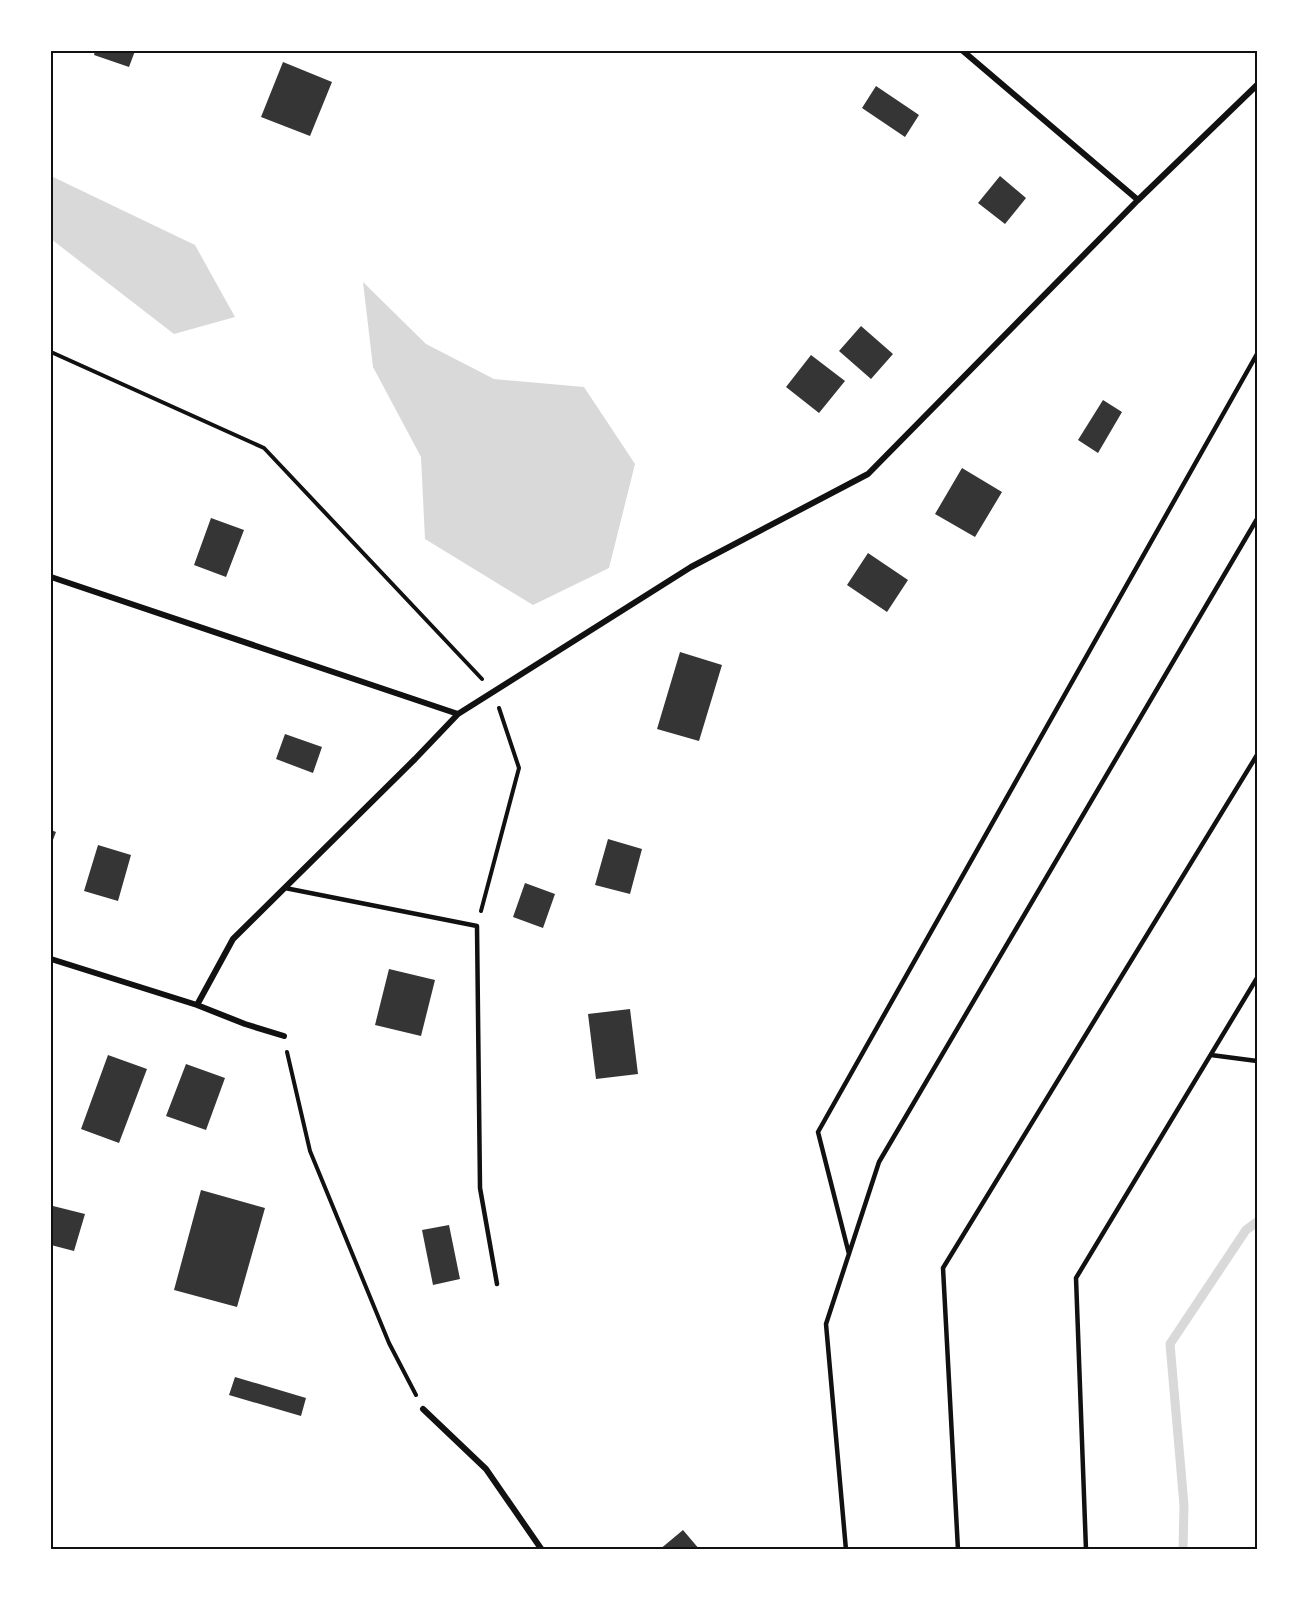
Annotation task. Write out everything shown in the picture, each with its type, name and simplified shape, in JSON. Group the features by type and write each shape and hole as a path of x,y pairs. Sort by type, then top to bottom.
{"street":[{"path":"963,51 1138,200"},
{"path":"197,1005 233,939 458,714 691,567 868,474 1138,200 1257,85"},
{"path":"51,577 458,714"},
{"path":"51,959 197,1005 284,1036"},
{"path":"423,1409 486,1469 542,1550"}],"lane":[{"path":"849,1254 818,1132 1257,354"},
{"path":"846,1550 826,1324 879,1162 1257,519"},
{"path":"958,1550 943,1269 1257,755"},
{"path":"285,888 477,926 480,1188 497,1284"},
{"path":"1086,1550 1076,1278 1257,978"},
{"path":"1211,1054 1257,1061"}],"path":[{"path":"51,352 264,448 494,692 519,768 477,926"},
{"path":"284,1036 310,1151 389,1343 423,1409"}],"shaded area":[{"path":"51,176 195,245 235,317 174,334 51,239"},
{"path":"363,282 426,344 494,379 584,387 635,464 609,568 533,605 425,539 421,457 373,367"}],"building":[{"path":"95,51 135,51 129,67 94,55"},
{"path":"283,62 332,82 310,136 261,117"},
{"path":"876,86 919,115 905,137 862,108"},
{"path":"1000,176 1026,198 1005,224 978,203"},
{"path":"861,326 893,354 871,379 839,351"},
{"path":"811,355 845,381 819,413 786,387"},
{"path":"1103,400 1122,412 1098,453 1078,440"},
{"path":"962,468 1002,492 975,537 935,514"},
{"path":"211,518 244,530 226,577 194,565"},
{"path":"868,553 908,580 887,612 847,585"},
{"path":"680,652 722,665 699,741 657,729"},
{"path":"285,734 322,747 313,773 276,759"},
{"path":"51,830 56,832 51,845"},
{"path":"608,839 642,849 630,894 595,885"},
{"path":"98,845 131,855 118,901 84,891"},
{"path":"525,883 555,894 543,928 513,917"},
{"path":"389,969 435,980 421,1036 375,1025"},
{"path":"630,1009 638,1074 596,1079 588,1014"},
{"path":"108,1055 147,1069 119,1143 81,1129"},
{"path":"186,1064 225,1078 206,1130 166,1116"},
{"path":"201,1190 265,1208 237,1307 174,1290"},
{"path":"53,1206 85,1214 74,1251 51,1245"},
{"path":"449,1225 460,1279 433,1285 422,1230"},
{"path":"235,1377 306,1398 301,1416 229,1395"},
{"path":"683,1530 700,1550 659,1550"}],"waterway":[{"path":"1183,1550 1184,1505 1170,1344 1246,1230 1257,1222"}]}
